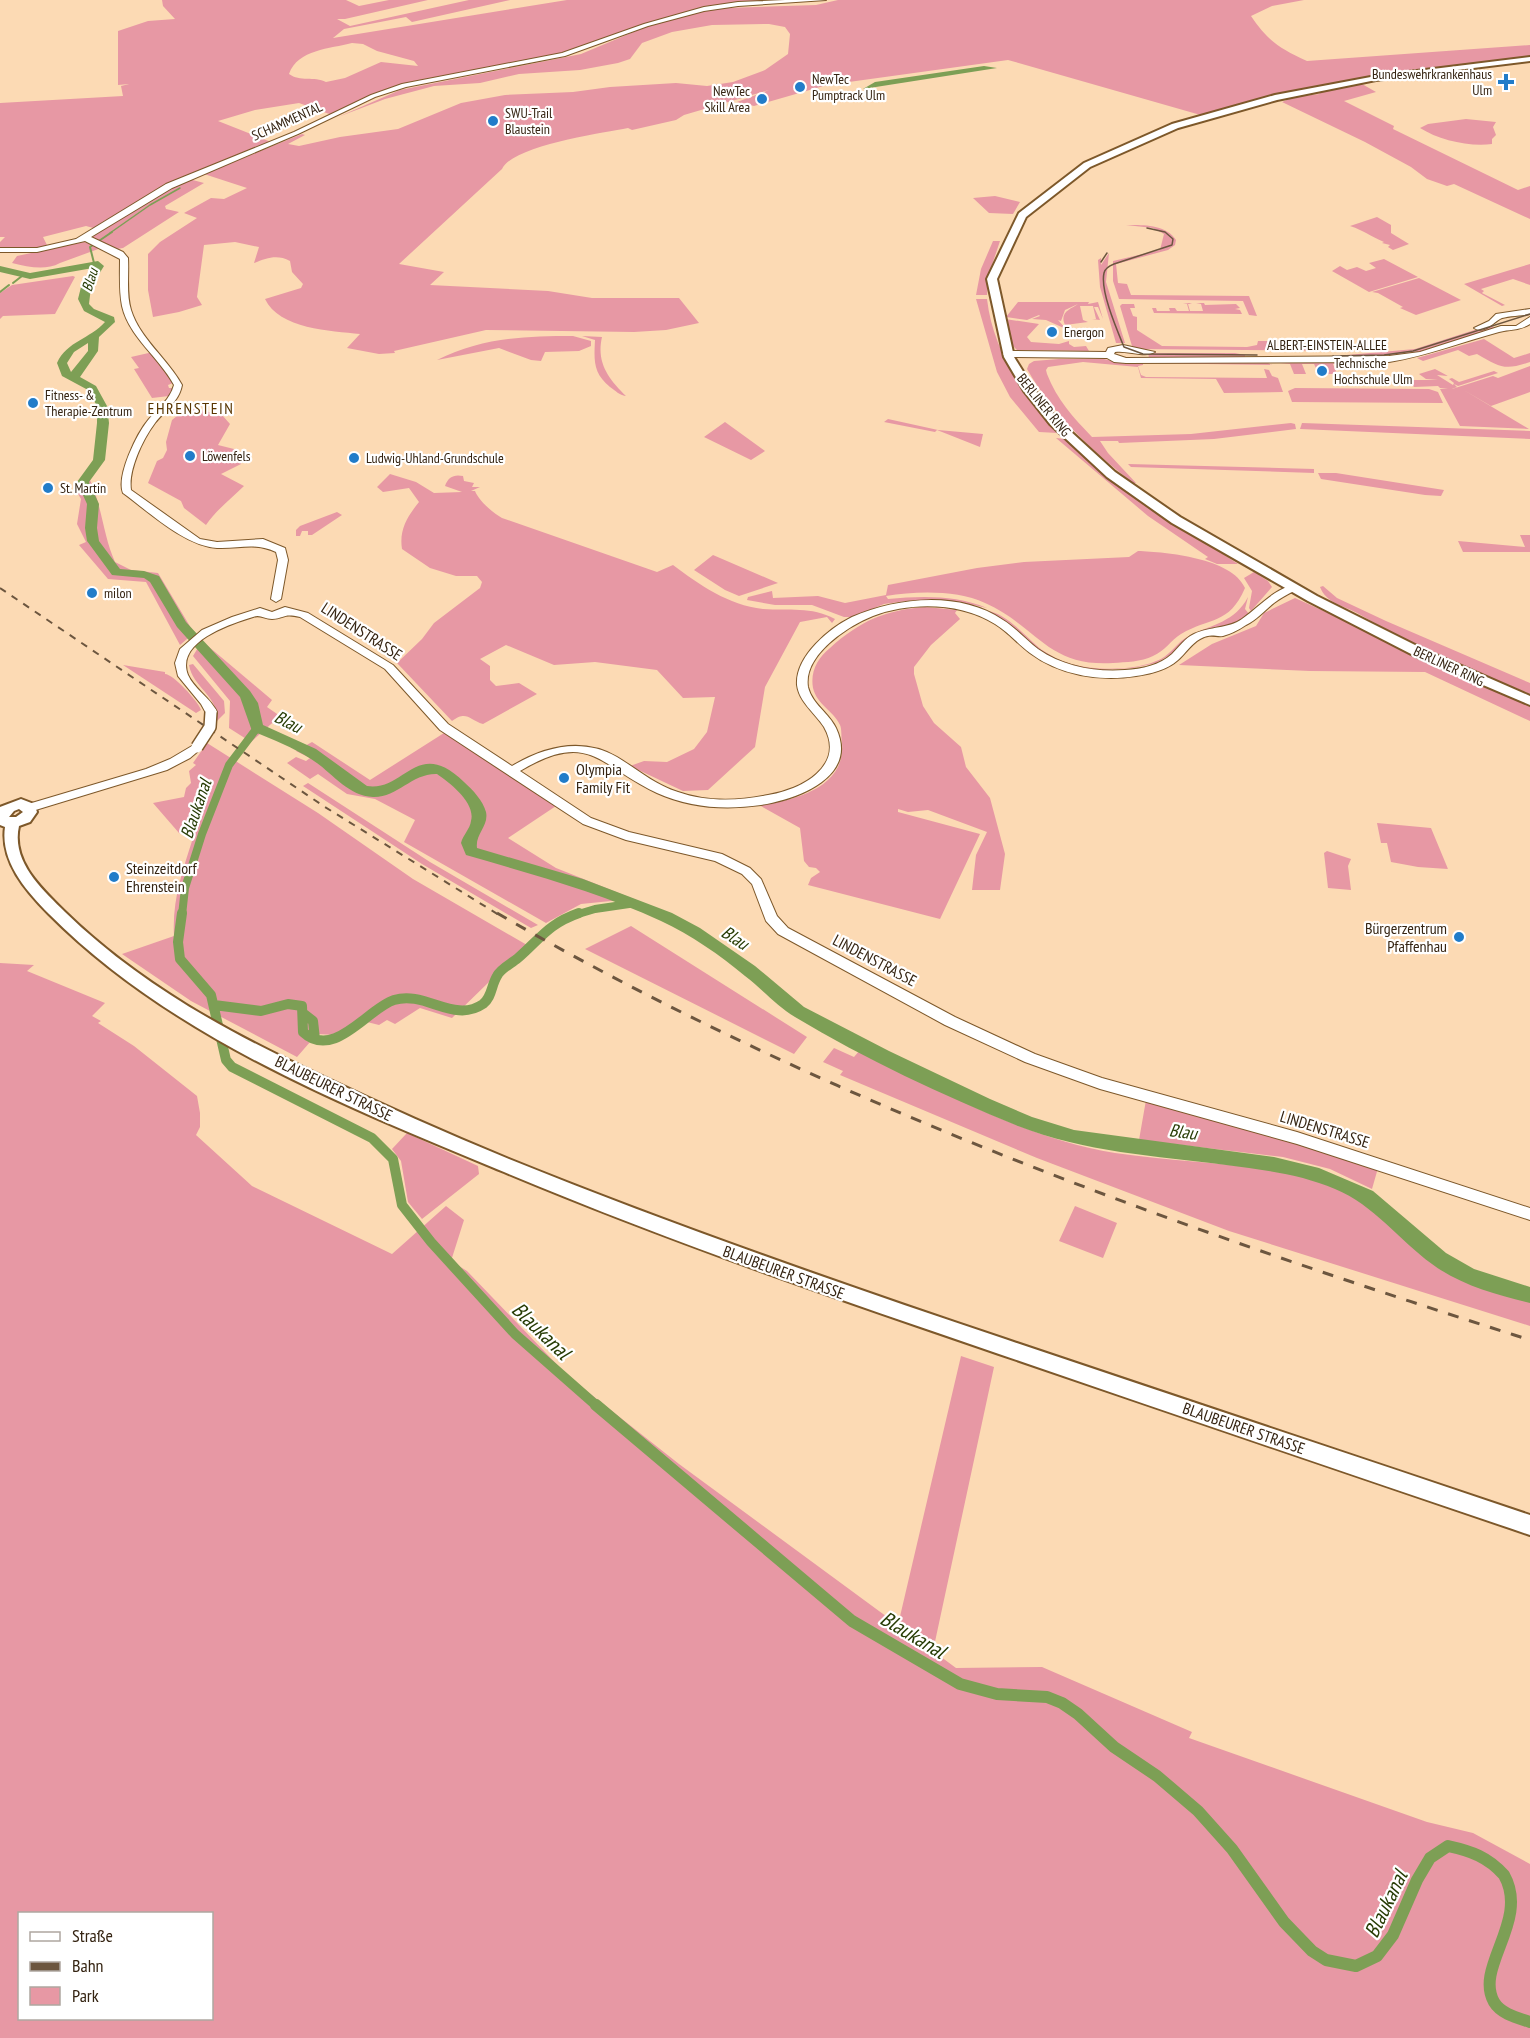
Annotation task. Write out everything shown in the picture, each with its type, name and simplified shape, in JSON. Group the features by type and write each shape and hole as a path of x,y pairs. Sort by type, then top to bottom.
{"main road":[{"name":"BERLINER RING","path":"1530,59 1437,68 1318,89 1210,116 1138,141 1096,160 1057,184 1028,207 1008,233 995,263 992,285 993,313 1008,356 1017,372 1045,411 1091,458 1158,508 1292,588 1384,636 1530,702"},
{"path":"4,804 21,804 29,808 30,812 27,817 13,823 1,818 4,804"},
{"path":"11,854 9,840 13,823"},
{"name":"BLAUBEURER STRASSE","path":"0,841 36,890 77,933 148,988 215,1029 392,1116 532,1178 857,1298 1530,1525"}],"street":[{"name":"SCHAMMENTAL","path":"0,250 42,249 94,242 169,186 280,140 373,96 426,80 576,52 637,28 704,9 738,4 823,0"},
{"path":"94,242 124,258 124,289 128,315 166,365 178,389 151,423 125,476 124,486 130,494 155,513 202,543 226,545 255,542 275,546 284,555 276,599"},
{"name":"ALBERT-EINSTEIN-ALLEE","path":"1008,356 1109,355 1120,361 1134,355 1385,352 1423,345 1490,324 1499,316 1530,311"},
{"name":"ALBERT-EINSTEIN-ALLEE","path":"1109,355 1111,350 1118,348 1134,355 1389,359 1425,353 1508,328 1518,328 1526,322 1510,316"},
{"path":"1494,321 1508,328"},
{"name":"ALBERT-EINSTEIN-ALLEE","path":"1008,356 1049,355"},
{"path":"1017,372 1019,364 1031,357"},
{"path":"1266,573 1276,588 1275,597"},
{"path":"513,771 529,760 556,750 588,750 604,755 652,786 684,798 726,803 768,800 794,794 820,779 829,767 836,747 831,730 803,691 802,676 806,664 817,651 847,625 896,606 932,604 967,609 1000,623 1032,650 1052,662 1084,672 1132,673 1166,663 1182,649 1245,622 1275,597 1292,588"},
{"path":"29,808 90,788 156,771 174,763 197,747 208,731 212,719 211,712 205,700 186,680 182,671 182,660 191,644 205,633 260,611 263,603 276,599 287,603 285,610 274,615 265,615 260,611"},
{"name":"LINDENSTRASSE","path":"285,610 304,615 389,666 444,727 570,810 604,828 638,839 706,853 736,865 757,882 771,918 783,931 950,1021 1013,1051 1100,1083 1297,1138 1530,1214"}],"green space":[{"path":"162,0 346,0 359,6 389,0 428,0 337,19 350,26 469,0 510,0 412,22 406,17 344,29 333,38 567,0 815,0 734,4 650,23 577,51 430,78 394,87 332,115 299,103 255,110 218,121 271,142 159,190 97,229 86,226 43,237 48,247 19,249 0,247 0,242 5,237 0,237 0,103 123,96 121,86 129,84 118,85 118,31 148,21 175,19 163,6","holes":["352,43 363,44 377,51 414,61 418,66 381,62 345,78 326,82 298,78 289,74 300,59 316,51"]},
{"path":"838,0 1304,0 1272,6 1251,16 1275,43 1307,61 1530,45 1530,58 1388,74 1316,87 1204,116 1008,60 827,85 754,106 737,102 769,90 684,115 676,120 632,130 628,128 579,137 539,147 522,154 509,161 399,264 444,272 430,285 548,291 592,298 679,298 699,323 666,330 634,332 486,330 394,351 395,353 379,354 347,348 360,334 307,327 282,317 265,299 301,288 303,284 292,272 290,261 276,257 254,263 259,247 235,242 204,245 197,297 202,305 153,317 148,290 148,254 160,242 197,218 184,213 211,198 224,199 247,188 204,174 302,134 305,135 288,144 299,146 340,137 398,129 461,103 505,95 676,83 707,86 733,82 765,70 788,54 790,34 785,27 769,24 712,25 672,32 642,43 630,59 618,63 580,70 519,74 480,83 434,86 385,99 338,117 400,90 581,54 643,28 691,14 724,8 816,5"},
{"path":"1399,76 1362,84 1376,92 1344,101 1394,126 1393,129 1518,190 1530,186 1530,219 1454,184 1447,186 1427,179 1411,167 1365,142 1282,102 1294,97 1320,94 1317,92"},
{"path":"1466,119 1496,122 1493,127 1496,135 1492,139 1492,144 1454,142 1420,128 1428,124"},
{"path":"189,179 204,183 165,206 166,209 179,212 123,248 117,249 92,237 150,199"},
{"path":"995,196 1020,202 1013,214 989,213 973,198"},
{"path":"1377,217 1391,225 1391,233 1409,244 1393,250 1388,247 1390,245 1350,226"},
{"path":"1126,225 1160,228 1176,240 1175,245 1168,250 1116,264 1118,283 1127,284 1131,295 1249,296 1257,316 1249,315 1243,301 1119,299 1113,281 1113,261 1160,250 1164,234 1153,228"},
{"path":"993,241 1000,241 989,274 987,295 976,295 981,269"},
{"path":"84,242 101,248 49,267 31,267 12,263 17,256"},
{"path":"1109,253 1106,282 1125,343 1116,343 1100,287 1098,260 1101,258 1101,265"},
{"path":"1384,259 1418,277 1369,292 1332,271 1340,266 1347,270 1357,267 1366,271 1376,268 1369,263"},
{"path":"1530,264 1530,285 1513,279 1481,289 1484,291 1482,293 1505,305 1502,306 1464,284"},
{"path":"75,277 55,314 3,316 0,319 0,293 12,285"},
{"path":"1419,278 1461,300 1416,315 1400,308 1403,307 1378,293 1372,292"},
{"path":"976,299 987,299 996,337 1012,371 1033,403 1058,433 1039,432 1010,397 997,372"},
{"path":"1018,302 1089,302 1088,304 1098,302 1103,319 1098,307 1094,307 1100,320 1092,319 1096,319 1093,306 1080,306 1083,320 1088,322 1065,325 1065,314 1078,304 1065,310 1061,321 1058,320 1066,329 1046,320 1032,319 1039,315 1027,320 1006,317"},
{"path":"1189,303 1192,304 1188,304 1190,311 1203,311 1201,304 1196,303 1236,304 1240,308 1235,309 1240,310 1242,314 1154,313 1152,308 1156,308 1157,311 1170,311 1169,308 1175,308 1177,311 1189,311 1187,304 1183,304"},
{"path":"1134,304 1135,308 1130,308 1133,316 1137,317 1137,330 1162,346 1247,347 1257,345 1258,341 1268,341 1271,348 1342,349 1343,351 1138,349 1132,346 1120,306"},
{"path":"1005,319 1039,324 1027,337 1031,342 1059,344 1069,341 1069,344 1074,347 1086,346 1089,351 1017,350 1011,344"},
{"path":"1490,325 1497,329 1424,352 1348,358 1347,355 1415,349"},
{"path":"573,336 591,341 591,346 579,351 545,352 541,361 531,360 499,348 437,360 470,347 503,340"},
{"path":"582,336 602,337 602,363 609,377 626,396 619,394 600,377 595,360 595,340"},
{"path":"1484,339 1514,358 1530,353 1530,362 1508,367 1502,366 1477,354 1469,356 1458,350 1423,361 1417,358"},
{"path":"153,352 173,383 168,385 169,388 173,388 169,396 152,398 134,369 139,368 131,357"},
{"path":"1148,353 1235,353 1245,355 1245,357 1149,358"},
{"path":"1104,359 1126,364 1141,361 1266,362 1272,365 1143,363 1138,366 1141,375 1146,377 1267,378 1264,369 1269,370 1272,376 1278,378 1283,392 1224,393 1216,379 1141,378 1138,367 1083,362 1048,367 1047,374 1061,400 1092,437 1191,434 1291,423 1295,424 1296,429 1214,439 1119,443 1118,441 1100,441 1136,483 1133,483 1074,431 1049,402 1027,369 1034,361"},
{"path":"1351,362 1352,364 1333,364 1337,374 1319,374 1314,364 1302,364 1306,374 1294,374 1290,364 1280,363"},
{"path":"1530,366 1530,392 1491,406 1462,389 1529,429 1460,426 1440,389 1448,388 1414,387 1408,380 1438,380 1426,379 1419,374 1435,369 1448,376 1437,375 1453,385 1454,383 1449,379 1452,378 1459,382 1494,371 1498,373 1458,386 1454,384 1457,387 1452,389 1493,376 1498,378"},
{"path":"1295,388 1429,389 1438,392 1443,403 1292,402 1288,391"},
{"path":"188,407 222,415 230,424 218,445 238,450 241,464 221,474 244,486 219,509 206,525 184,508 181,501 148,483 157,461 163,458 167,450 166,442 172,420"},
{"path":"888,419 938,430 983,434 980,447 937,430 935,432 884,422"},
{"path":"725,422 765,451 751,460 704,437"},
{"path":"1302,423 1530,431 1530,439 1300,429"},
{"path":"1056,438 1065,439 1128,489 1238,564 1217,564 1205,559 1208,557 1148,516"},
{"path":"1128,464 1314,469 1314,473 1131,467"},
{"path":"1318,473 1336,473 1444,490 1441,496 1425,495 1321,479"},
{"path":"390,474 416,482 434,493 462,492 445,486 452,477 463,476 464,481 474,483 472,487 480,487 471,491 475,491 487,506 502,518 657,572 673,565 726,599 750,607 817,612 835,619 832,623 827,617 800,622 765,687 755,747 708,790 683,791 630,766 644,761 667,762 694,749 707,732 715,697 683,698 657,670 595,662 554,665 506,645 480,659 490,666 490,680 496,686 519,683 537,694 483,724 465,716 452,721 397,663 422,639 434,623 480,588 482,582 477,576 456,576 430,568 402,549 401,542 405,524 419,502 409,488 383,492 377,487"},
{"path":"90,480 115,562 131,570 158,573 194,633 180,645 146,582 108,579 79,545 86,542 77,524 81,499 74,487"},
{"path":"337,512 342,515 312,535 308,535 308,531 302,531 300,536 296,536 296,530 300,526"},
{"path":"1520,535 1530,535 1530,552 1463,552 1458,541 1525,547"},
{"path":"1138,551 1181,555 1213,563 1238,578 1245,588 1239,600 1225,614 1181,634 1157,654 1138,661 1113,663 1091,663 1072,659 1057,652 1003,612 985,603 962,596 911,593 886,596 888,599 926,597 951,599 987,608 914,600 884,604 853,617 844,617 812,605 775,605 747,600 748,597 772,591 773,598 818,596 845,603 886,595 888,585 977,568 1024,562 1129,557"},
{"path":"713,555 778,583 739,596 725,590 694,570"},
{"path":"1254,572 1268,581 1272,587 1251,611 1249,608 1252,591 1244,578"},
{"path":"1323,586 1337,598 1386,621 1530,683 1530,694 1378,625 1326,597 1320,587"},
{"path":"1248,597 1245,609 1249,614 1237,622 1218,628 1156,663 1133,668 1102,670 1072,666 1053,659 983,612 998,614 1042,650 1060,660 1081,666 1116,669 1140,666 1161,659 1185,638 1230,617 1237,612"},
{"path":"1295,598 1530,704 1530,721 1425,672 1310,671 1179,665 1212,644 1256,626 1264,613"},
{"path":"925,607 957,610 955,613 960,619 931,645 914,667 923,706 934,723 961,747 966,767 990,798 1005,854 1000,890 972,890 976,855 987,832 928,810 908,812 898,809 898,812 980,834 940,919 808,885 811,878 820,872 816,868 809,867 804,861 800,828 759,805 787,800 815,789 836,771 841,758 840,725 818,699 812,682 816,665 822,656 841,639 874,618 897,611"},
{"path":"202,641 272,700 267,707 280,716 251,742 229,728 230,701 193,656"},
{"path":"193,664 224,701 225,713 217,721 214,705 191,673 189,665"},
{"path":"123,665 165,672 185,689 201,710 196,713"},
{"path":"444,733 556,806 508,838 556,868 664,911 621,900 581,904 546,923 404,842 415,820 375,799 347,794 318,774 310,779 287,763 296,757 306,761 310,758 296,751 312,742 370,780"},
{"path":"207,743 318,813 413,879 527,945 452,1018 420,1008 395,1024 387,1020 379,1025 363,1021 335,1035 317,1034 297,1057 191,1001 122,954 174,936 176,899 193,838 179,833 153,803 184,797 186,788 191,783 189,771 196,765 193,763"},
{"path":"308,783 430,862 538,925 531,928 422,864 303,786"},
{"path":"1377,823 1431,828 1448,869 1391,862 1387,843 1381,843"},
{"path":"1327,851 1351,859 1348,866 1351,890 1328,888 1324,853"},
{"path":"631,926 807,1037 794,1054 585,949"},
{"path":"0,963 34,965 27,971 105,1003 92,1016 101,1021 98,1023 134,1046 197,1096 200,1127 196,1135 252,1186 392,1254 446,1206 464,1220 451,1261 467,1271 569,1377 679,1464 898,1625 961,1356 994,1367 933,1651 956,1668 1042,1667 1192,1732 1189,1738 1427,1822 1473,1833 1530,1864 1530,2038 0,2038"},
{"path":"834,1048 854,1057 860,1050 1016,1125 1081,1146 1143,1157 1284,1172 1339,1186 1353,1192 1377,1208 1419,1249 1442,1266 1504,1294 1530,1301 1530,1326 1229,1231 1037,1158 840,1075 843,1071 823,1062"},
{"path":"1146,1100 1228,1122 1378,1168 1372,1189 1330,1169 1283,1157 1139,1140"},
{"path":"407,1133 478,1166 479,1174 422,1219 408,1202 401,1161 392,1149"},
{"path":"1075,1206 1117,1223 1103,1258 1059,1241"}],"shaded area":[{"path":"984,66 997,68 863,89 875,82"}],"waterway":[{"path":"110,233 150,205 180,188"},
{"path":"94,263 90,247 112,232"},
{"name":"Blau","path":"0,269 30,276 98,264 99,266 86,287 84,304 93,312 110,319 110,322 105,328 71,350 62,363 66,374 92,388 102,406 103,423 99,460 83,482 93,504 91,528 93,541 116,572 144,574 154,579 181,624 245,694 251,703 257,728 311,752 353,785 366,791 381,791 419,771 440,769 459,785 477,807 479,821 470,839 471,851 578,883 666,917 694,932 749,970 798,1011 883,1056 984,1104 1027,1122 1074,1137 1274,1164 1313,1173 1367,1196 1439,1259 1467,1275 1505,1289 1530,1295"},
{"path":"13,283 22,276"},
{"path":"0,292 9,285"},
{"name":"Blau","path":"74,378 93,351 94,337"},
{"name":"Blaukanal","path":"182,915 185,888 202,834 229,765 257,728"},
{"name":"Blaukanal","path":"575,915 595,909 629,904"},
{"name":"Blaukanal","path":"182,913 178,942 180,959 211,995 226,1060 232,1067 372,1138 393,1159 402,1205 431,1242 515,1334 598,1407"},
{"name":"Blaukanal","path":"315,1039 327,1040 339,1037 394,1000 417,999 461,1010 472,1009 483,1004 490,995 501,971 552,927 579,913"},
{"name":"Blaukanal","path":"214,1005 261,1011 288,1004 302,1006 303,1032 315,1039"},
{"name":"Blaukanal","path":"304,1014 313,1021 315,1039"},
{"name":"Blaukanal","path":"596,1405 852,1621 960,1684 997,1694 1047,1697 1062,1703 1078,1714 1114,1747 1157,1776 1198,1811 1232,1849 1284,1922 1312,1951 1326,1960 1356,1966 1377,1956 1393,1935 1417,1880 1430,1858 1448,1846 1485,1859 1504,1875 1510,1892 1511,1909 1491,1974 1490,1988 1494,2002 1501,2010 1530,2022"}],"tram line":[{"path":"1147,228 1165,232 1173,239 1172,245 1114,264 1104,273 1104,290 1124,347 1143,354 1257,355"},
{"path":"1101,262 1107,253"},
{"path":"1333,356 1384,355 1413,351 1530,314"}],"railway":[{"path":"0,588 325,807 499,915"},
{"path":"497,913 620,981 745,1043 872,1101 1002,1155 1264,1252 1530,1340"}],"place":[{"name":"Bundeswehrkrankenhaus Ulm","path":"1506,82"},
{"name":"NewTec Pumptrack Ulm","path":"800,87"},
{"name":"NewTec Skill Area","path":"762,99"},
{"name":"SWU-Trail Blaustein","path":"493,121"},
{"name":"Energon","path":"1052,332"},
{"name":"Technische Hochschule Ulm","path":"1322,371"},
{"name":"Fitness- & Therapie-Zentrum","path":"33,403"},
{"name":"Löwenfels","path":"190,456"},
{"name":"Ludwig-Uhland-Grundschule","path":"354,458"},
{"name":"St. Martin","path":"48,488"},
{"name":"milon","path":"92,593"},
{"name":"Olympia Family Fit","path":"564,778"},
{"name":"Steinzeitdorf Ehrenstein","path":"114,877"},
{"name":"Bürgerzentrum Pfaffenhau","path":"1459,937"}],"district":[{"name":"EHRENSTEIN","path":"191,408"}]}
